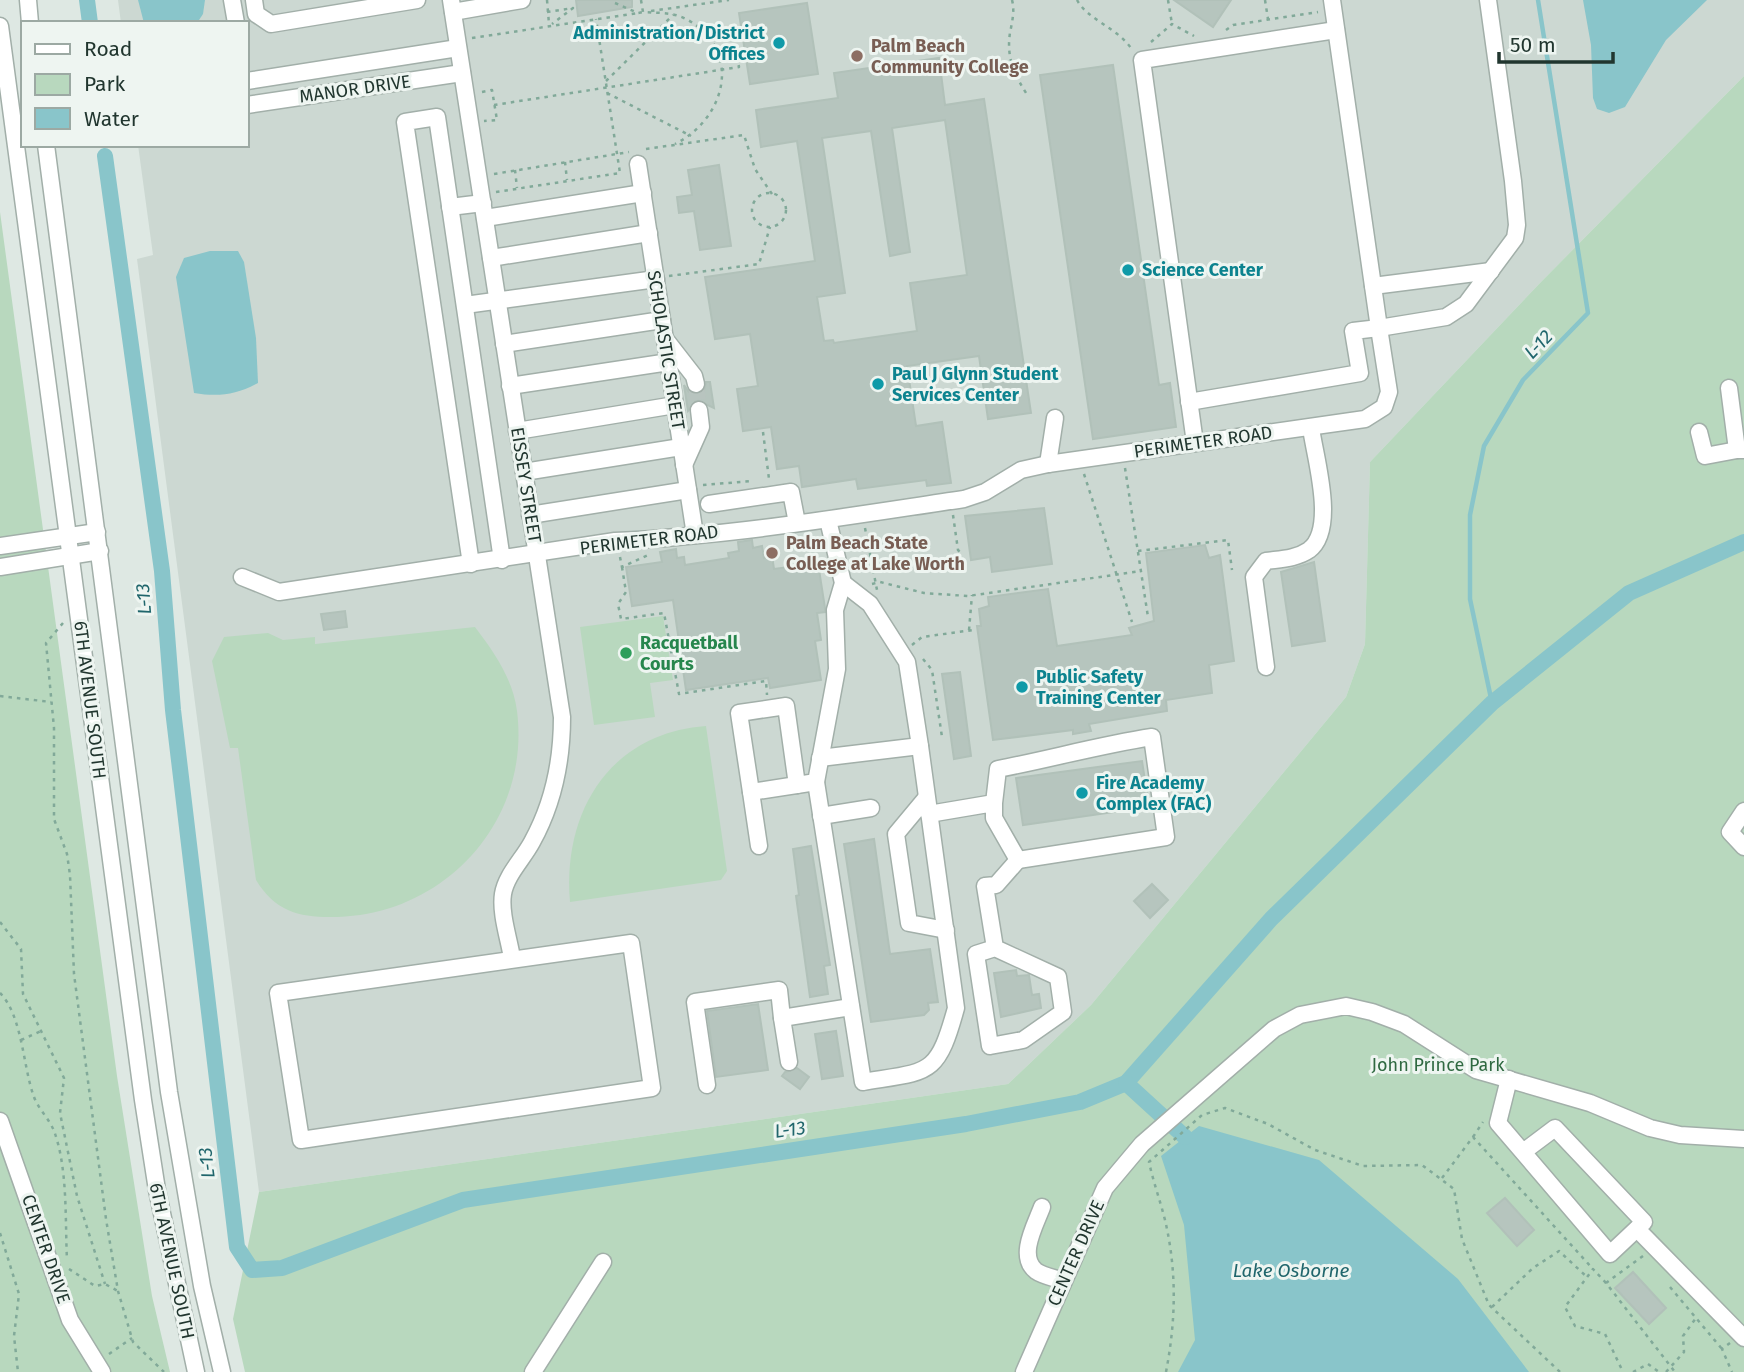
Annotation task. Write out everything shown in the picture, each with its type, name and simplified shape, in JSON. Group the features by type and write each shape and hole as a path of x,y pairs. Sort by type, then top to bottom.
{"street":[{"path":"28,0 30,21"},
{"path":"232,0 236,21"},
{"path":"254,0 256,14 271,24 417,0"},
{"path":"452,6 522,0"},
{"name":"PERIMETER ROAD","path":"243,577 279,592 615,541 695,536 828,520 964,499 985,492 1021,470 1048,464 1365,419 1384,407 1389,392 1332,0"},
{"path":"1189,402 1360,373 1353,331 1446,317 1466,304 1491,271 1515,238 1517,225 1488,0"},
{"name":"EISSEY STREET","path":"452,6 464,43 463,73 487,204 491,258 562,717 562,748 542,824 506,884 502,896 512,958"},
{"name":"6TH AVENUE SOUTH","path":"0,26 145,1113 157,1190 196,1372"},
{"path":"1195,443 1142,60 1336,30"},
{"name":"MANOR DRIVE","path":"248,80 464,43"},
{"name":"MANOR DRIVE","path":"248,105 463,73"},
{"path":"471,564 405,122 437,117 502,559"},
{"name":"6TH AVENUE SOUTH","path":"46,147 169,1092 202,1286 222,1372"},
{"name":"SCHOLASTIC STREET","path":"638,164 649,233 662,278 662,320 684,465 694,488 695,536"},
{"path":"450,207 643,193"},
{"path":"491,258 649,233"},
{"path":"1373,286 1491,271"},
{"path":"465,305 662,278"},
{"path":"504,344 662,320"},
{"path":"665,338 694,376 695,384"},
{"path":"510,386 668,362"},
{"path":"1699,432 1705,456 1740,450 1730,388"},
{"path":"517,431 675,405"},
{"path":"684,465 701,427 699,410"},
{"path":"1048,464 1055,418"},
{"path":"1266,667 1254,577 1266,561 1294,557 1309,550 1318,540 1324,524 1311,428"},
{"path":"524,472 681,447"},
{"path":"530,515 694,488"},
{"path":"709,504 791,492 797,523"},
{"path":"828,520 847,586 870,604 907,662 956,1008 945,1050 923,1072 863,1082 816,782 837,669 835,610 847,586"},
{"path":"0,546 97,532"},
{"path":"0,567 100,551"},
{"path":"759,846 739,713 786,706 797,785"},
{"path":"995,948 985,886 996,885 1018,860 1166,836 1152,737 1098,745 1074,755 998,769 994,818 1018,860"},
{"path":"820,758 920,746"},
{"path":"751,792 816,782"},
{"path":"926,797 896,834 909,923 946,930"},
{"path":"929,814 994,803"},
{"path":"821,816 871,808"},
{"path":"1744,811 1730,832 1744,846"},
{"path":"631,943 652,1088 301,1140 278,993 512,958 631,943"},
{"path":"995,948 1058,977 1063,1012 1023,1040 990,1046 976,954 995,948"},
{"path":"707,1085 695,1002 779,990 789,1062"},
{"name":"CENTER DRIVE","path":"1024,1372 1105,1188 1142,1144 1273,1029 1300,1015 1346,1006 1404,1024 1476,1070 1590,1103 1650,1128 1680,1135 1744,1139"},
{"path":"782,1018 851,1007"},
{"path":"1509,1079 1498,1123 1610,1254 1644,1222 1555,1128 1523,1152"},
{"name":"CENTER DRIVE","path":"0,1121 70,1320 99,1368"},
{"path":"1042,1207 1027,1245 1030,1263 1036,1271 1063,1281"},
{"path":"1637,1229 1739,1339"},
{"path":"533,1372 603,1262"}],"path":[{"path":"547,0 549,26"},
{"path":"641,0 643,12"},
{"path":"666,0 667,9"},
{"path":"464,43 549,26 729,0"},
{"path":"1012,0 1014,8 1009,44 1012,69 1028,96"},
{"path":"1077,0 1082,9 1121,33 1134,53"},
{"path":"1168,0 1172,24"},
{"path":"1265,0 1268,19"},
{"path":"615,3 638,13"},
{"path":"547,12 573,8 549,26"},
{"path":"643,12 687,19 706,36 715,50 721,70 716,107 705,124 691,136 672,146"},
{"path":"605,82 673,15"},
{"path":"487,204 517,189 620,173 596,19"},
{"path":"494,106 739,67 736,47"},
{"path":"478,92 492,90 497,120 483,121"},
{"path":"607,93 691,136"},
{"path":"491,174 744,135 755,169 772,194 781,198 786,214 780,223 770,227 755,220 752,210 756,199 772,194"},
{"path":"565,162 568,181"},
{"path":"515,170 517,189"},
{"path":"662,278 759,264 770,227"},
{"path":"694,488 770,479 763,432"},
{"path":"1125,465 1148,617"},
{"path":"1083,470 1132,622"},
{"path":"953,515 958,550 962,554"},
{"path":"1138,551 1228,540 1232,570"},
{"path":"619,551 626,592 618,604 621,619 664,613 679,694 766,681 768,708"},
{"path":"622,568 658,551"},
{"path":"847,586 880,582 924,593 972,596 1141,571"},
{"path":"902,654 922,637 971,630 972,596"},
{"path":"63,623 46,643 54,728 54,819 67,854 70,875 74,974 81,1036 118,1291 132,1338 164,1372"},
{"path":"0,695 51,702"},
{"path":"0,922 21,949 23,994 64,1079 60,1113 77,1196 105,1284"},
{"path":"0,993 5,998 21,1040 33,1096 54,1131 64,1187 67,1267 76,1276 95,1286 105,1284 118,1291"},
{"path":"21,1040 41,1031"},
{"path":"1166,1372 1173,1334 1175,1296 1165,1218 1149,1162 1202,1115 1225,1108 1268,1124 1315,1150 1363,1166 1422,1165 1454,1188 1462,1239 1492,1307 1560,1372"},
{"path":"1441,1179 1473,1137 1594,1269 1675,1372"},
{"path":"0,1233 19,1294 14,1336 18,1372"},
{"path":"1492,1307 1533,1268 1559,1251 1587,1277"},
{"path":"1606,1283 1644,1256"},
{"path":"1594,1269 1564,1307 1575,1326 1605,1334 1623,1372"},
{"path":"1670,1287 1722,1349 1732,1372"},
{"path":"1666,1372 1684,1352 1683,1336 1696,1318"},
{"path":"99,1368 132,1338"},
{"path":"1722,1349 1739,1339"},
{"path":"1633,1372 1648,1364 1659,1372"}],"shaded area":[{"name":"Palm Beach State College at Lake Worth","path":"118,0 1744,0 1744,76 1540,283 1370,462 1365,644 1346,697 1091,1005 1008,1084 259,1192 137,259 153,255 138,147 248,147 248,21 121,21"}],"green space":[{"name":"John Prince Park","path":"1744,76 1744,1372 245,1372 233,1319 259,1192 1008,1084 1091,1005 1346,697 1365,644 1370,462 1540,283"},
{"path":"0,212 117,1076 152,1296 170,1372 0,1372"},
{"name":"Racquetball Courts","path":"663,616 673,680 650,683 655,717 594,725 580,627"},
{"path":"475,627 496,656 515,699 518,751 510,789 495,824 473,854 445,880 413,899 377,912 338,917 313,916 291,911 272,900 256,880 238,748 230,748 212,661 224,637 268,633 283,640 315,637 315,644"},
{"path":"706,726 727,871 721,880 570,902 574,838 584,809 599,783 619,761 643,744 672,732"}],"water":[{"path":"138,0 205,0 203,14 198,21 143,21"},
{"path":"1583,0 1707,0 1666,40 1625,107 1609,113 1597,109 1593,98 1591,45"},
{"path":"210,251 238,251 244,262 256,338 258,383 219,395 194,393 176,277 184,258"},
{"name":"Lake Osborne","path":"1199,1126 1319,1160 1458,1279 1529,1372 1178,1372 1195,1340 1184,1225 1161,1156"}],"building":[{"path":"576,0 632,0 632,7 578,16"},
{"path":"1174,0 1231,0 1213,27"},
{"name":"Administration/District Offices","path":"807,3 818,74 750,84 739,13"},
{"path":"939,58 945,105 984,99 1031,413 988,419 979,356 907,366 916,426 942,422 951,483 927,486 926,480 858,489 856,479 802,487 799,466 777,469 771,427 743,431 737,389 758,386 750,334 715,339 705,277 815,261 797,141 761,147 756,110 838,98 834,73","holes":["945,120 967,275 910,283 917,331 834,343 833,340 824,341 817,297 845,293 822,138 871,131 890,256 910,252 892,128"]},
{"name":"Science Center","path":"1113,65 1159,385 1170,383 1176,427 1093,439 1040,75"},
{"path":"719,165 731,246 700,250 694,211 679,213 677,197 692,195 688,170"},
{"path":"706,382 710,382 714,408 697,400 688,411 684,385 689,392 698,394 704,391"},
{"path":"1044,508 1052,564 992,572 990,557 971,560 965,516"},
{"path":"752,540 753,548 762,546 764,558 772,556 774,569 818,563 825,608 825,612 817,613 821,640 815,641 821,680 770,688 768,678 686,690 673,600 632,606 626,567 662,562 660,552 676,549 677,558 684,557 685,565 729,558 728,553 739,551 738,542"},
{"path":"1205,545 1209,558 1220,555 1234,661 1209,665 1212,693 1166,700 1167,711 1089,724 1091,731 1073,734 1073,730 993,740 977,626 981,626 979,609 989,606 988,597 1048,589 1057,646 1132,635 1129,628 1154,621 1146,553"},
{"path":"1314,562 1325,641 1292,646 1281,572"},
{"path":"345,611 347,627 324,630 321,614"},
{"path":"960,672 971,756 954,759 942,674"},
{"name":"Fire Academy Complex (FAC)","path":"1142,761 1149,807 1023,825 1016,778"},
{"path":"874,839 890,954 930,949 938,1002 928,1003 929,1010 924,1015 871,1022 844,844"},
{"path":"811,846 830,965 824,966 828,994 810,997 796,896 799,895 793,849"},
{"path":"1152,884 1168,900 1150,918 1134,901"},
{"path":"1016,970 1017,976 1029,975 1032,995 1039,994 1041,1008 1001,1017 994,973"},
{"path":"758,1004 768,1070 716,1077 707,1011"},
{"path":"836,1031 843,1076 822,1079 815,1034"},
{"path":"797,1068 809,1077 800,1089 782,1076 785,1072"},
{"path":"1505,1198 1534,1230 1517,1246 1487,1213"},
{"path":"1633,1272 1666,1308 1649,1324 1615,1288"}],"waterway":[{"name":"L-13","path":"87,0 90,21"},
{"name":"L-12","path":"1492,703 1470,599 1470,515 1484,446 1523,380 1588,313 1538,0"},
{"name":"L-13","path":"105,156 162,571 173,710 237,1247 252,1270 282,1268 463,1200 966,1124 1080,1102 1126,1083 1271,919 1492,703 1629,593 1744,542"},
{"path":"1126,1083 1185,1137"}],"tunnel":[{"path":"696,384 699,410"}],"place":[{"name":"Administration/District Offices","path":"779,43"},
{"name":"Palm Beach Community College","path":"857,56"},
{"name":"Science Center","path":"1128,270"},
{"name":"Paul J Glynn Student Services Center","path":"878,384"},
{"name":"Palm Beach State College at Lake Worth","path":"772,553"},
{"name":"Racquetball Courts","path":"626,653"},
{"name":"Public Safety Training Center","path":"1022,687"},
{"name":"Fire Academy Complex (FAC)","path":"1082,793"}]}
